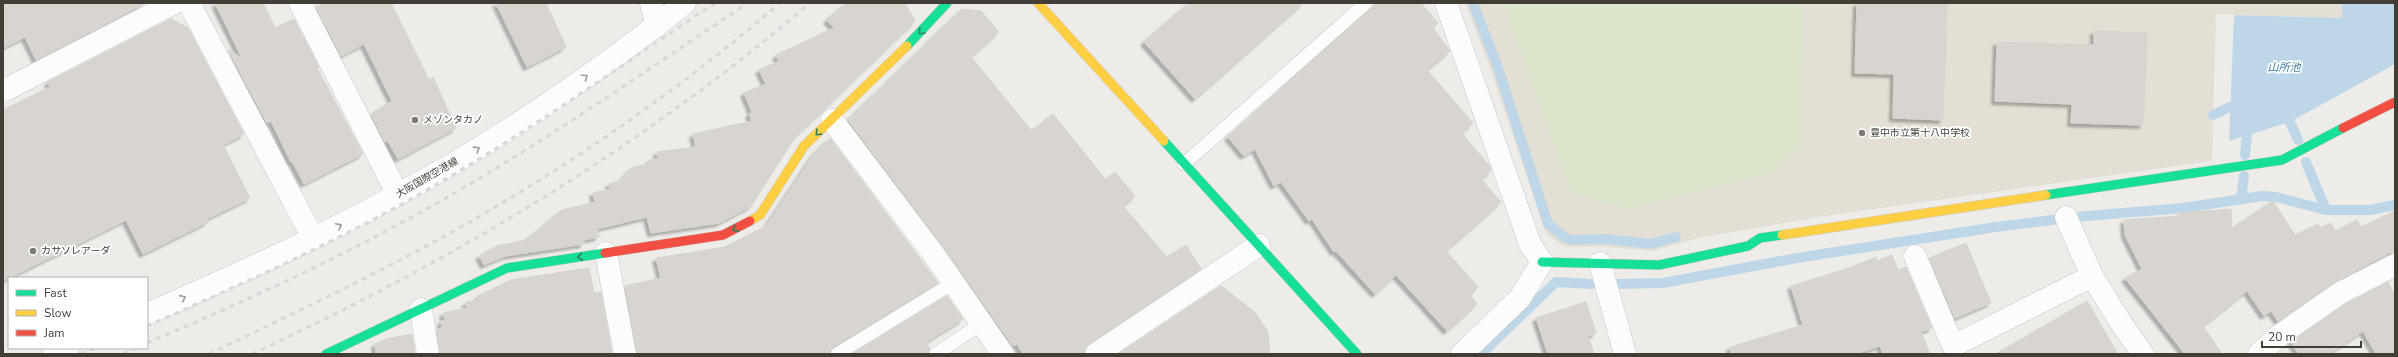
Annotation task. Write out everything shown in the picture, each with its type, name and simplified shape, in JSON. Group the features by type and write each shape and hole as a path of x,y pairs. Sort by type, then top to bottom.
{"street":[{"path":"3,91 174,3"},
{"path":"189,3 313,238"},
{"path":"300,3 398,195"},
{"path":"652,3 656,26"},
{"name":"大阪国際空港線","path":"148,314 313,238 398,195 452,164 542,108 656,26 685,3"},
{"path":"326,354 507,268 723,235 760,215 804,146 932,21 947,3"},
{"path":"1038,3 1357,354"},
{"path":"1446,3 1530,244 1542,262"},
{"path":"1542,262 1649,265 1671,264 1682,259 1748,246 1760,238 2282,160 2395,102"},
{"path":"832,120 953,283 1003,354"},
{"path":"2066,217 2092,276 2121,323 2144,354"},
{"path":"1096,354 1258,245"},
{"path":"606,253 625,354"},
{"path":"1915,256 1954,350 2092,276"},
{"path":"1462,354 1520,298 1542,262"},
{"path":"1600,264 1625,354"},
{"path":"2268,351 2340,293 2395,265"},
{"path":"421,309 428,354"},
{"path":"54,354 66,349"}],"lane":[{"path":"1184,164 1366,3"},
{"path":"837,354 953,283"},
{"path":"936,354 981,324"}],"shaded area":[{"name":"豊中市立第十八中学校","path":"1465,3 2342,3 2342,18 2216,14 2212,161 1818,217 1699,238 1652,251 1604,247 1569,247 1563,246 1546,234 1491,71"}],"green space":[{"path":"1503,3 1803,3 1800,147 1772,173 1630,209 1571,193"}],"water":[{"name":"山所池","path":"2342,3 2395,3 2395,64 2290,122 2229,141 2234,15 2342,18"}],"building":[{"path":"3,3 144,4 36,60 25,37 3,48"},
{"path":"215,3 263,3 275,28 294,19 319,67 317,68 363,154 304,184 292,161 291,162 271,121 267,123 228,50 242,58"},
{"path":"325,3 391,3 429,80 433,77 456,128 398,159 388,141 385,142 371,114 392,101 364,44 341,56 316,7"},
{"path":"496,3 546,3 566,47 527,67"},
{"path":"846,3 905,3 915,21 795,137 751,206 719,223 651,233 647,217 597,229 599,237 583,240 584,244 505,256 484,265 479,256 497,246 526,240 562,210 595,202 593,193 610,189 609,184 619,181 633,167 649,164 649,160 658,159 657,152 696,147 693,134 752,121 749,114 752,112 744,93 766,84 759,70 779,61 776,55 834,28 827,20"},
{"path":"1189,3 1303,3 1195,99 1144,42"},
{"path":"1376,3 1421,3 1438,23 1433,28 1450,51 1427,70 1473,123 1462,133 1490,167 1491,171 1481,179 1501,202 1446,251 1478,287 1470,295 1477,304 1447,331 1396,275 1375,294 1336,251 1334,252 1312,219 1309,221 1281,182 1274,186 1255,149 1244,156 1228,137"},
{"path":"1857,3 1947,3 1943,120 1893,118 1894,74 1855,73"},
{"path":"962,9 981,11 999,32 971,57 1032,131 1053,114 1106,180 1115,172 1135,196 1123,206 1167,257 1186,245 1201,269 1089,344 1084,354 1023,354 1017,344 1013,346 945,249 848,120"},
{"path":"171,19 188,28 244,134 223,145 250,198 207,219 208,222 143,254 126,220 11,277 8,277 3,281 3,110 50,87 48,82"},
{"path":"2094,31 2147,33 2143,125 2071,123 2072,104 1995,101 1997,42 2094,45"},
{"path":"830,138 938,283 833,347 829,354 637,354 625,286 661,278 656,258 725,247 766,226 814,154"},
{"path":"2273,201 2295,235 2318,224 2320,228 2331,223 2335,231 2357,220 2361,227 2395,211 2395,250 2333,283 2278,321 2271,311 2264,316 2247,291 2203,326 2222,354 2185,354 2125,278 2142,269 2125,235 2124,220 2180,216 2179,213 2231,209 2232,228"},
{"path":"1966,243 1991,303 1955,318 1929,258"},
{"path":"1892,255 1898,270 1906,267 1932,328 1921,332 1930,354 1883,354 1880,346 1855,354 1731,354 1730,347 1803,325 1791,286 1849,268 1876,257 1877,261"},
{"path":"589,268 594,293 601,292 612,354 440,354 437,329 442,328 441,321 445,320 443,313 467,308 466,302 478,300 478,296 511,280"},
{"path":"2388,282 2395,295 2395,354 2376,354 2363,331 2329,354 2299,354 2291,342 2346,304"},
{"path":"1221,286 1255,312 1268,332 1270,354 1118,354"},
{"path":"947,296 963,319 926,342 930,349 928,354 852,354"},
{"path":"2087,301 2118,354 1996,354"},
{"path":"1586,302 1596,333 1588,336 1594,354 1548,354 1536,318"},
{"path":"412,334 415,354 376,354 375,344 386,339"}],"waterway":[{"path":"1473,3 1498,68 1548,224 1565,238 1571,240 1605,239 1651,244 1676,237"},
{"path":"2213,115 2230,107"},
{"path":"2290,122 2298,140"},
{"path":"2245,155 2247,136"},
{"path":"2306,162 2326,210"},
{"path":"2241,199 2244,176"},
{"path":"1617,284 1663,283 1797,258 1996,227 2075,217 2183,208 2262,196 2276,197 2326,210 2370,210 2395,205"},
{"path":"1481,354 1556,282 1592,284"}],"railway":[{"path":"148,326 291,260 376,218 420,194 463,169 548,115 715,3"},
{"path":"148,343 228,308 309,270 427,209 537,143 748,3"},
{"path":"209,354 423,248 530,186 604,138 677,86 780,3"},
{"path":"252,354 328,318 401,280 473,240 543,198 612,153 679,106 745,56 810,3"},
{"path":"81,354 93,349"},
{"path":"123,354 134,349"}],"traffic: fast":[{"path":"907,46 947,3"},
{"path":"2046,195 2282,160 2343,128"},
{"path":"1164,141 1357,354"},
{"path":"1542,262 1659,265 1748,246 1760,238 1782,235"},
{"path":"326,354 507,268 605,253"}],"traffic: slow":[{"path":"1038,3 1164,141"},
{"path":"750,221 760,215 804,146 907,46"},
{"path":"1782,235 2046,195"}],"traffic: jam":[{"path":"2343,128 2395,102"},
{"path":"605,253 723,235 750,221"}],"place":[{"name":"メゾンタカノ","path":"415,120"},
{"name":"豊中市立第十八中学校","path":"1862,133"},
{"name":"カサソレアーダ","path":"33,251"}]}
